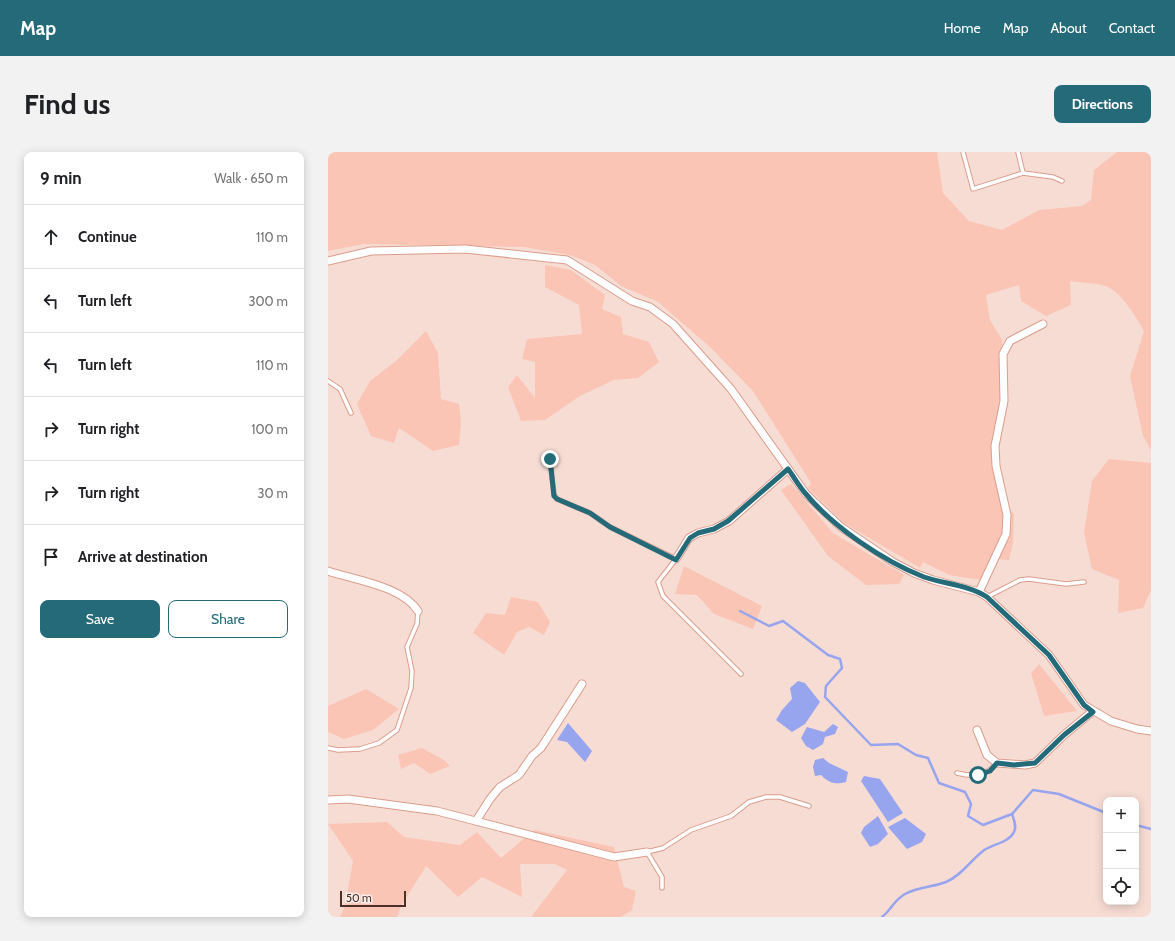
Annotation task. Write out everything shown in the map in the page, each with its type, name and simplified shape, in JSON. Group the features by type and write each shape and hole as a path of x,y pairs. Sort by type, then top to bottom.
{"street":[{"path":"328,261 371,251 465,249 567,260 632,300 650,307 674,324 731,389 806,494 841,527 893,562 933,580 979,592 987,597 1049,655 1084,705 1093,712 1111,721 1137,729 1151,731"},
{"path":"979,592 1006,534 1007,515 1003,489 996,466 995,446 1004,401 1003,354 1010,341 1043,324"},
{"path":"676,560 690,538 698,533 714,529 728,521 788,469"},
{"path":"328,571 352,579 377,584 412,602 418,611"},
{"path":"476,821 490,799 500,787 519,775 532,756 541,748 582,684"},
{"path":"977,730 987,755 997,763 1014,765 1035,763 1064,735 1093,712"},
{"path":"328,800 348,799 437,811 614,857 647,852"}],"lane":[{"path":"963,152 973,189 1023,173 1053,177 1062,181"},
{"path":"1018,152 1023,173"},
{"path":"328,382 340,389 351,414"},
{"path":"550,459 554,496 557,499 590,513 610,527 676,560 658,582 663,596 741,674"},
{"path":"987,597 1020,580 1029,579 1066,584 1084,582"},
{"path":"328,748 338,750 360,749 379,744 397,730 411,688 412,671 406,647 417,624 418,611"},
{"path":"957,774 974,776 983,774 990,771 997,763"},
{"path":"662,888 662,877 647,852 663,848 691,830 731,816 749,802 755,800 766,797 780,797 809,806"}],"shaded area":[{"path":"328,152 937,152 943,193 969,221 1002,230 1039,210 1082,206 1091,200 1094,170 1117,152 1151,152 1151,450 1143,436 1130,376 1144,331 1129,307 1119,295 1108,287 1070,281 1071,305 1046,316 1021,301 1019,285 986,295 990,320 1002,340 1003,394 992,458 1002,505 1014,514 1013,542 1009,560 992,559 981,580 949,575 923,562 920,568 844,523 808,488 811,483 753,391 710,347 658,302 621,286 595,265 570,255 524,247 364,244 328,251"},
{"path":"545,265 571,270 605,295 602,309 621,317 623,334 649,342 659,362 638,378 614,380 580,396 545,420 521,421 508,387 517,375 535,398 535,362 522,359 527,339 582,334 579,305 545,287"},
{"path":"426,331 438,353 441,399 459,404 461,421 459,445 433,451 399,428 394,443 371,436 357,404 370,381 396,361"},
{"path":"1109,459 1151,463 1151,590 1143,608 1118,613 1119,580 1092,569 1084,533 1092,481"},
{"path":"791,484 833,533 904,575 899,584 866,585 828,556 781,490"},
{"path":"684,566 762,606 753,629 714,614 697,595 675,594"},
{"path":"511,597 538,602 550,622 544,635 529,627 517,632 504,655 473,633 486,613 505,615"},
{"path":"1039,664 1077,711 1044,716 1031,673"},
{"path":"366,689 399,709 373,730 344,739 328,732 328,706"},
{"path":"422,748 444,760 450,766 430,774 414,763 401,769 398,755"},
{"path":"387,822 404,837 460,845 477,832 501,858 534,830 614,847 624,887 636,891 632,910 621,917 531,917 567,870 555,864 520,864 522,897 482,877 458,897 426,866 401,906 397,917 340,917 345,905 353,861 328,824"}],"water":[{"path":"798,681 805,683 820,702 805,724 792,732 776,720 782,710 792,699 790,688"},
{"path":"568,723 592,751 585,762 567,742 557,740"},
{"path":"833,724 838,727 835,734 825,737 823,744 813,750 806,746 801,738 807,727 824,732"},
{"path":"823,758 829,763 848,772 846,782 835,783 830,782 821,775 815,776 813,767 815,760"},
{"path":"864,776 880,779 903,813 888,822 861,781"},
{"path":"878,816 888,834 878,844 870,847 861,833 864,827"},
{"path":"905,818 926,834 922,842 907,849 888,827"}],"waterway":[{"path":"740,611 769,626 783,621 828,655 840,659 842,668 826,686 825,697 871,745 898,744 916,755 928,758 939,783 965,792 971,804 968,816 983,825 1012,814 1033,790 1059,794 1103,812"},
{"path":"882,917 898,899 905,894 941,884 952,879 983,851 1012,836 1015,828 1012,814"},
{"path":"1139,826 1151,829"}],"route":[{"path":"550,459 554,496 557,499 590,513 610,527 676,560 690,538 698,533 714,529 728,521 788,469 806,494 841,527 893,562 914,573 933,580 979,592 987,597 1049,655 1062,676 1084,705 1093,712 1073,727 1035,763 1014,765 997,763 990,771 978,775"}]}
